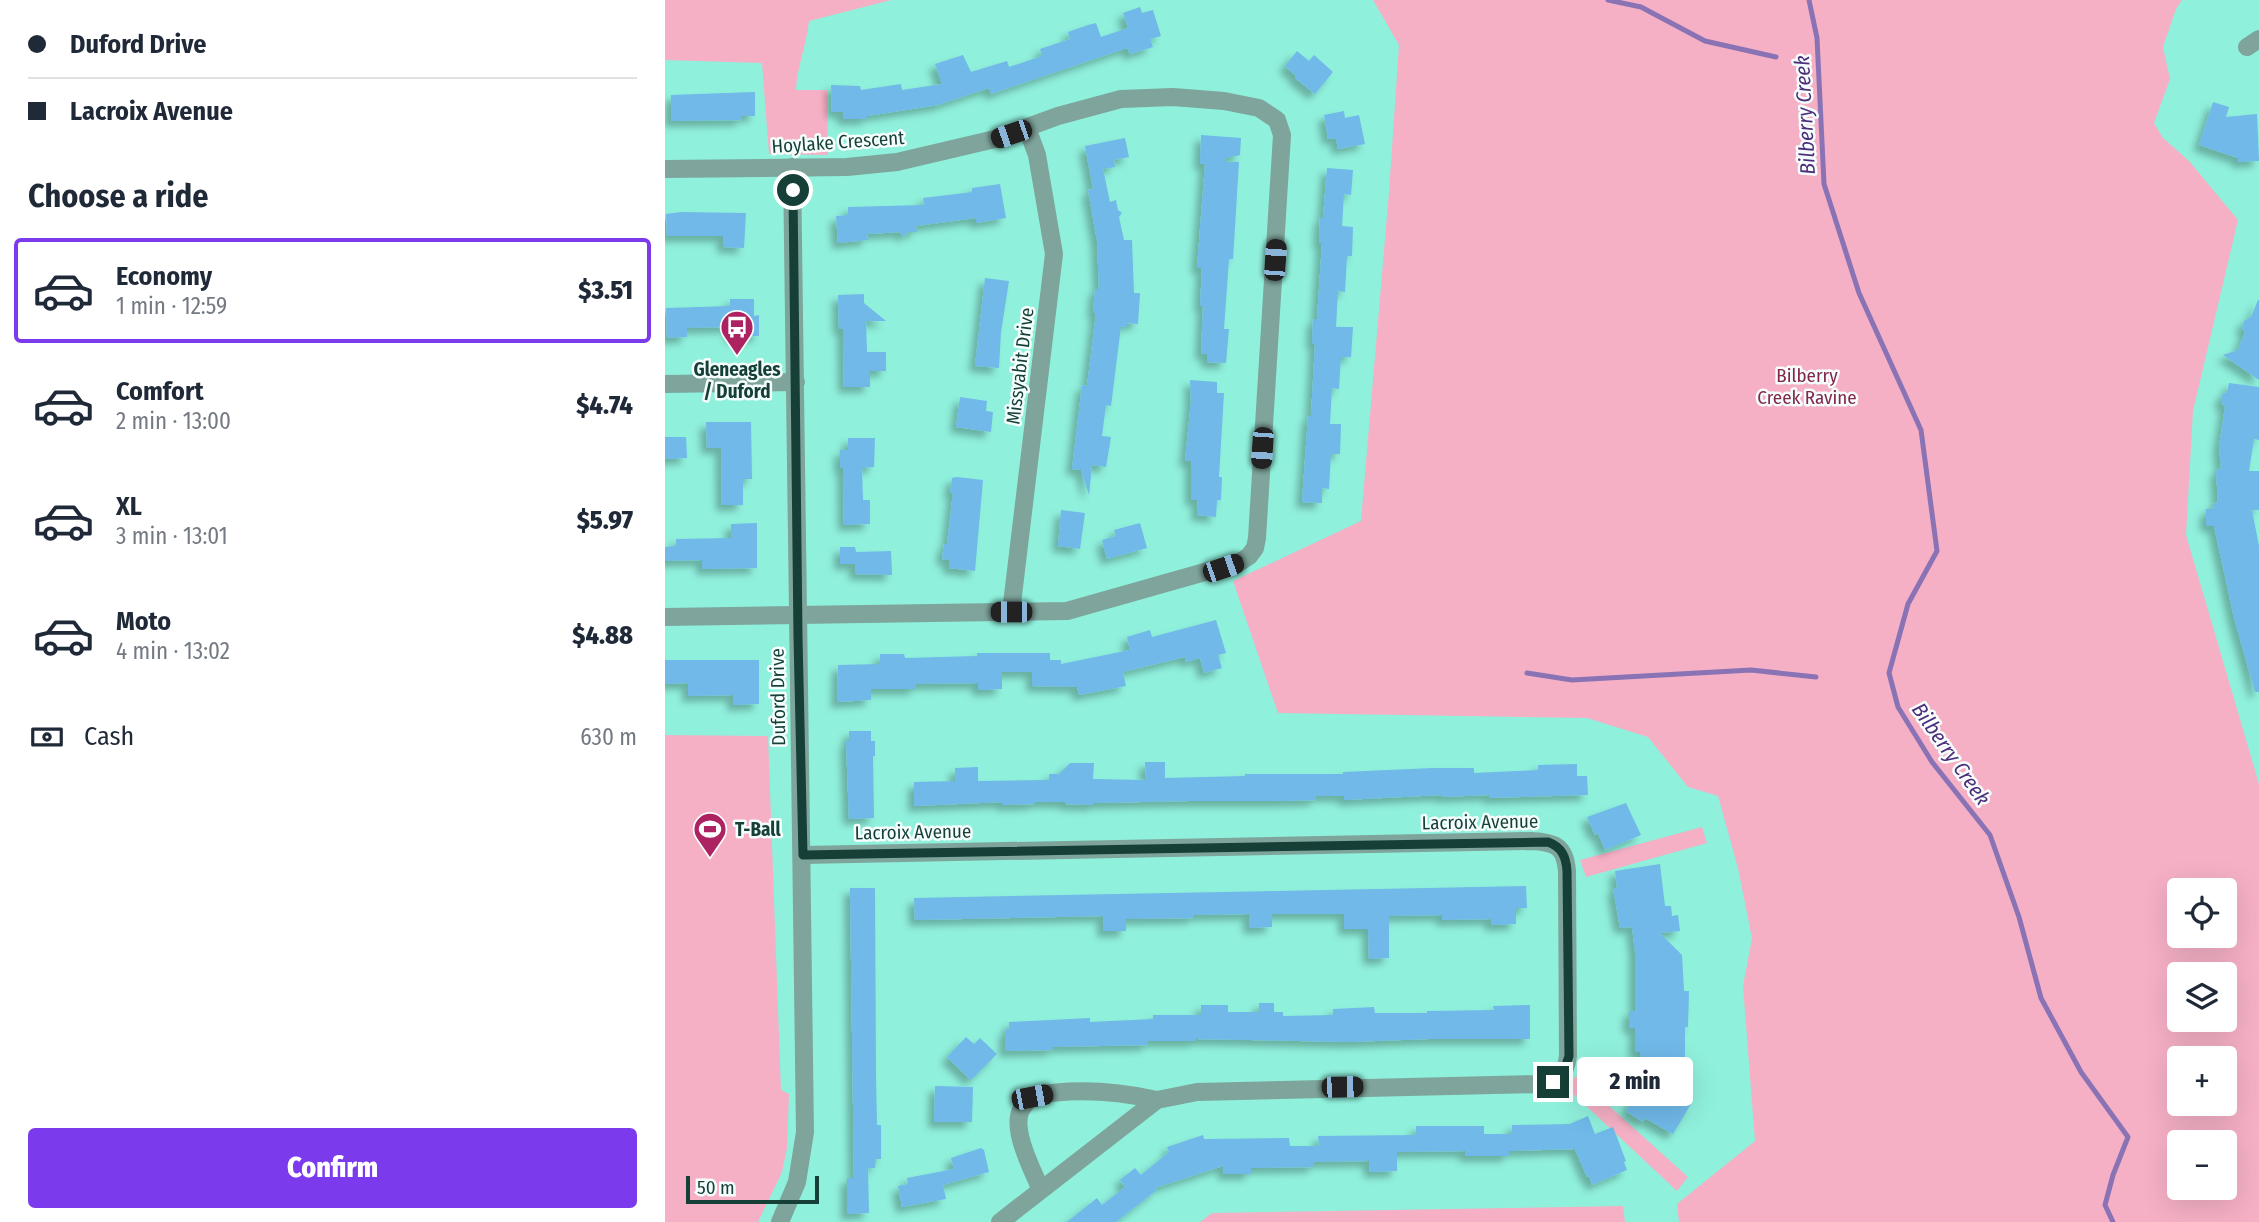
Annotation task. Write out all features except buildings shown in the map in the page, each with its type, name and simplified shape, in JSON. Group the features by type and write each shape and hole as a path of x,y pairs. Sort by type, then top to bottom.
{"street":[{"name":"Hoylake Crescent","path":"665,169 847,167 897,162 995,139 1069,113 1121,99 1173,97 1224,101 1259,108 1277,120 1282,135 1255,548 1249,556 1223,568 1067,611 665,617"},
{"name":"Missyabit Drive","path":"1011,612 1054,254 1037,155 1027,128"},
{"name":"Duford Drive","path":"780,1222 797,1182 805,1132 792,167"},
{"path":"665,384 796,382"},
{"name":"Lacroix Avenue","path":"803,855 1531,841 1548,842 1562,851 1567,871 1569,1056 1563,1074 1553,1082 1197,1091 1157,1100 1000,1222"},
{"name":"Lacroix Avenue","path":"1041,1190 1027,1158 1019,1122 1020,1111 1032,1097 1048,1093 1121,1092 1157,1100"}],"green space":[{"path":"665,0 891,0 809,21 796,90 827,90 828,155 769,154 762,63 665,60"},
{"name":"Bilberry Creek Ravine","path":"1373,0 2182,0 2176,9 2163,47 2170,79 2154,123 2163,138 2189,161 2238,220 2193,411 2186,535 2259,784 2259,1222 1679,1222 1677,1204 1755,1141 1743,986 1752,938 1738,868 1718,796 1688,787 1648,737 1587,718 1278,713 1233,581 1361,521 1399,45"},
{"path":"665,735 768,736 781,1090 789,1094 787,1148 782,1172 758,1222 665,1222"},
{"path":"1702,827 1707,843 1586,877 1580,860"},
{"path":"1576,1076 1688,1177 1677,1191 1567,1088"},
{"path":"1623,1206 1625,1222 1200,1222 1212,1213"}],"waterway":[{"path":"1608,0 1641,7 1705,41 1776,57"},
{"name":"Bilberry Creek","path":"1809,0 1817,38 1824,184 1859,293 1921,430 1937,551 1908,604 1889,673 1898,707 1932,762 1990,835 2019,917 2041,998 2081,1072 2128,1137 2105,1205 2113,1222"},
{"path":"1527,673 1572,680 1751,670 1816,677"}],"place":[{"name":"Gleneagles / Duford","path":"737,357"},
{"name":"T-Ball","path":"710,859"}],"route":[{"path":"793,190 803,855 1548,842 1562,851 1567,871 1569,1056 1563,1074 1553,1082"}]}
